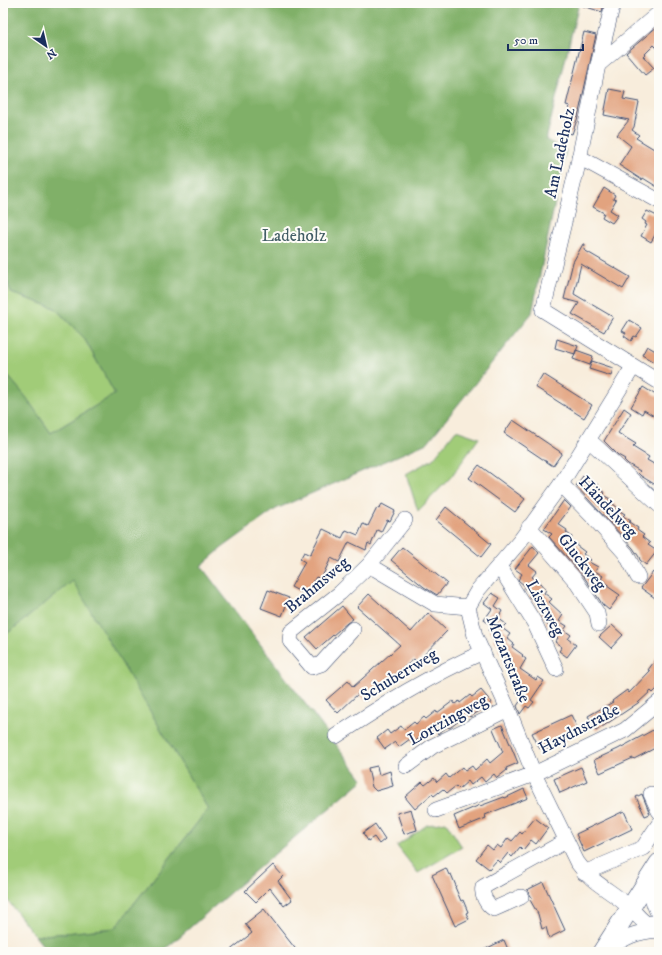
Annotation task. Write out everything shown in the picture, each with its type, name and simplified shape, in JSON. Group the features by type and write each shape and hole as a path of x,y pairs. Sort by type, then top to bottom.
{"main road":[{"path":"603,952 655,868"}],"street":[{"name":"Am Ladeholz","path":"613,3 543,310 633,367"},
{"path":"598,65 659,13"},
{"path":"579,157 659,201"},
{"path":"633,367 659,382"},
{"name":"Mozartstraße","path":"633,367 561,484 520,541 478,590 468,607 475,636 508,708 534,774 577,862 584,872 630,907 646,911 658,923"},
{"path":"589,440 659,505"},
{"name":"Händelweg","path":"561,484 626,554 638,577"},
{"name":"Brahmsweg","path":"352,629 321,664 312,667 290,640 291,632 370,565 405,520"},
{"name":"Gluckweg","path":"529,527 575,580 597,613 599,624"},
{"name":"Brahmsweg","path":"370,565 435,604 468,607"},
{"name":"Lisztweg","path":"498,566 535,624 556,669"},
{"name":"Schubertweg","path":"336,736 381,706 454,665 483,652"},
{"name":"Haydnstraße","path":"436,810 534,774 625,730 659,702"},
{"name":"Lortzingweg","path":"406,766 433,746 508,708"},
{"path":"651,794 659,811"},
{"path":"584,872 643,848 659,824"},
{"path":"521,897 499,908 493,909 484,896 482,890 483,887 566,841"},
{"path":"603,952 620,940 658,923 650,892 655,868"}],"green space":[{"name":"Ladeholz","path":"3,3 579,3 546,140 566,150 532,313 427,443 276,509 222,548 201,566 363,780 270,858 162,952 48,952 35,936 115,928 208,809 73,581 3,637 3,370 26,397 51,433 115,394 84,338 55,308 11,293 3,268"},
{"path":"3,268 11,293 55,308 84,338 115,394 51,433 26,398 3,370"},
{"path":"456,430 479,438 451,477 418,511 406,474 433,459"},
{"path":"73,580 208,809 115,928 35,936 3,894 3,637"},
{"path":"446,822 462,847 418,873 397,846 427,825"}],"building":[{"path":"580,3 604,3 602,12 580,5"},
{"path":"659,25 659,50 654,45 643,56 654,68 645,75 626,53"},
{"path":"584,32 596,35 578,117 572,134 562,130 570,106 566,105"},
{"path":"609,89 625,92 623,99 639,102 634,127 632,130 639,135 636,138 659,152 659,188 643,178 642,180 619,165 631,146 617,135 629,120 604,115"},
{"path":"604,188 615,195 613,199 616,200 610,210 618,215 612,223 602,217 604,213 593,207"},
{"path":"647,211 659,217 659,228 651,242 641,236 647,225 642,219"},
{"path":"583,244 585,244 584,250 630,277 623,289 581,264 574,294 613,317 604,332 572,314 579,303 564,299 573,262"},
{"path":"629,320 642,328 636,337 634,336 631,341 624,336 626,333 622,331"},
{"path":"557,339 578,346 575,354 555,348"},
{"path":"647,346 659,353 659,365 642,355"},
{"path":"576,350 593,356 590,365 573,359"},
{"path":"592,361 613,368 611,376 589,369"},
{"path":"543,374 592,405 584,418 535,387"},
{"path":"643,387 659,397 659,419 644,410 642,414 631,407"},
{"path":"624,408 631,413 618,433 636,444 633,447 649,457 647,460 659,467 659,487 641,476 638,473 640,471 628,464 624,460 625,459 618,455 604,441"},
{"path":"513,420 562,453 553,466 504,433"},
{"path":"479,465 525,499 515,512 469,478"},
{"path":"583,476 598,485 596,487 605,493 603,495 610,499 609,501 617,507 616,509 625,514 623,516 638,528 637,530 644,535 642,537 650,543 648,545 657,551 646,565 640,560 633,548 576,486"},
{"path":"564,500 571,507 558,524 567,530 566,532 572,537 571,540 585,552 583,554 591,560 589,562 598,567 595,571 603,576 601,579 608,584 607,586 620,595 609,610 603,605 582,574 549,537 552,534 544,529"},
{"path":"382,504 395,511 390,521 387,520 381,532 377,530 371,545 368,543 366,550 349,542 339,562 331,558 321,579 316,577 306,595 291,587 305,562 300,559 304,552 310,555 323,529 342,538 346,530 358,535 363,524 368,526 377,508 379,509"},
{"path":"446,507 491,544 481,557 436,520"},
{"path":"533,546 539,553 529,565 537,571 532,577 546,590 544,593 552,599 549,602 563,615 559,621 567,626 564,630 571,635 568,639 576,645 567,657 559,651 562,647 555,642 558,638 550,632 553,629 545,623 547,620 540,614 542,611 535,605 537,603 529,597 531,594 518,580 522,574 515,569"},
{"path":"402,547 447,583 437,595 424,587 391,560"},
{"path":"653,572 659,576 659,592 655,598 641,588"},
{"path":"268,590 289,598 282,616 261,608"},
{"path":"492,593 500,598 495,606 502,611 498,618 506,624 502,628 510,634 507,638 514,644 512,647 526,659 520,669 536,680 538,677 544,681 531,700 534,702 529,708 526,706 520,714 517,706 523,697 515,691 519,686 511,681 514,676 506,670 510,666 502,661 505,656 498,650 501,646 493,640 496,636 489,630 492,626 484,620 492,609 484,603"},
{"path":"369,594 411,632 428,613 447,631 417,662 414,659 366,701 359,693 338,713 326,700 348,681 353,687 400,645 357,607"},
{"path":"342,606 353,619 317,649 306,637"},
{"path":"612,625 623,635 611,648 599,637"},
{"path":"659,655 659,687 653,693 651,691 638,703 596,731 588,716 613,702 612,701 627,690 629,693 650,671 648,670"},
{"path":"481,690 492,703 470,717 468,714 451,727 449,728 448,726 438,734 435,730 426,737 424,735 413,743 410,739 399,747 395,742 385,749 377,738 387,730 390,734 401,726 404,730 414,722 416,724 424,717 426,719 436,711 437,713 453,701 455,704 459,701 460,703 470,695 472,697"},
{"path":"571,715 578,729 574,731 575,734 546,750 544,746 540,749 532,733"},
{"path":"502,725 518,763 506,768 507,770 497,778 494,774 485,782 481,777 471,785 468,781 459,789 456,786 447,793 443,789 434,796 432,794 415,809 405,797 422,782 425,785 434,778 437,782 446,774 449,778 462,767 465,771 472,766 475,770 487,759 490,763 503,752 493,729"},
{"path":"653,730 659,741 659,746 634,759 633,758 600,773 594,760"},
{"path":"377,766 379,775 390,771 393,786 376,791 372,787 368,768"},
{"path":"581,767 587,781 560,793 554,779"},
{"path":"524,789 528,798 485,815 486,818 459,829 454,816 480,805 504,797 505,798"},
{"path":"642,794 650,814 645,816 636,797"},
{"path":"411,809 417,830 404,834 397,813"},
{"path":"624,811 632,829 584,852 576,834"},
{"path":"535,818 548,828 536,844 531,840 523,850 520,847 512,857 508,853 500,863 497,860 489,869 476,859 487,845 493,850 497,845 501,848 508,838 512,841 520,832 522,834"},
{"path":"375,824 385,839 379,844 374,837 368,841 363,833"},
{"path":"273,865 283,876 278,881 292,900 284,906 270,888 256,902 245,891"},
{"path":"446,868 449,875 451,874 461,901 463,900 468,912 466,913 469,919 455,926 432,875"},
{"path":"543,882 565,930 549,938 546,927 542,929 538,914 530,900 533,899 527,890"},
{"path":"264,909 298,952 228,952 252,933 245,924"},
{"path":"504,940 509,952 479,952"}]}
